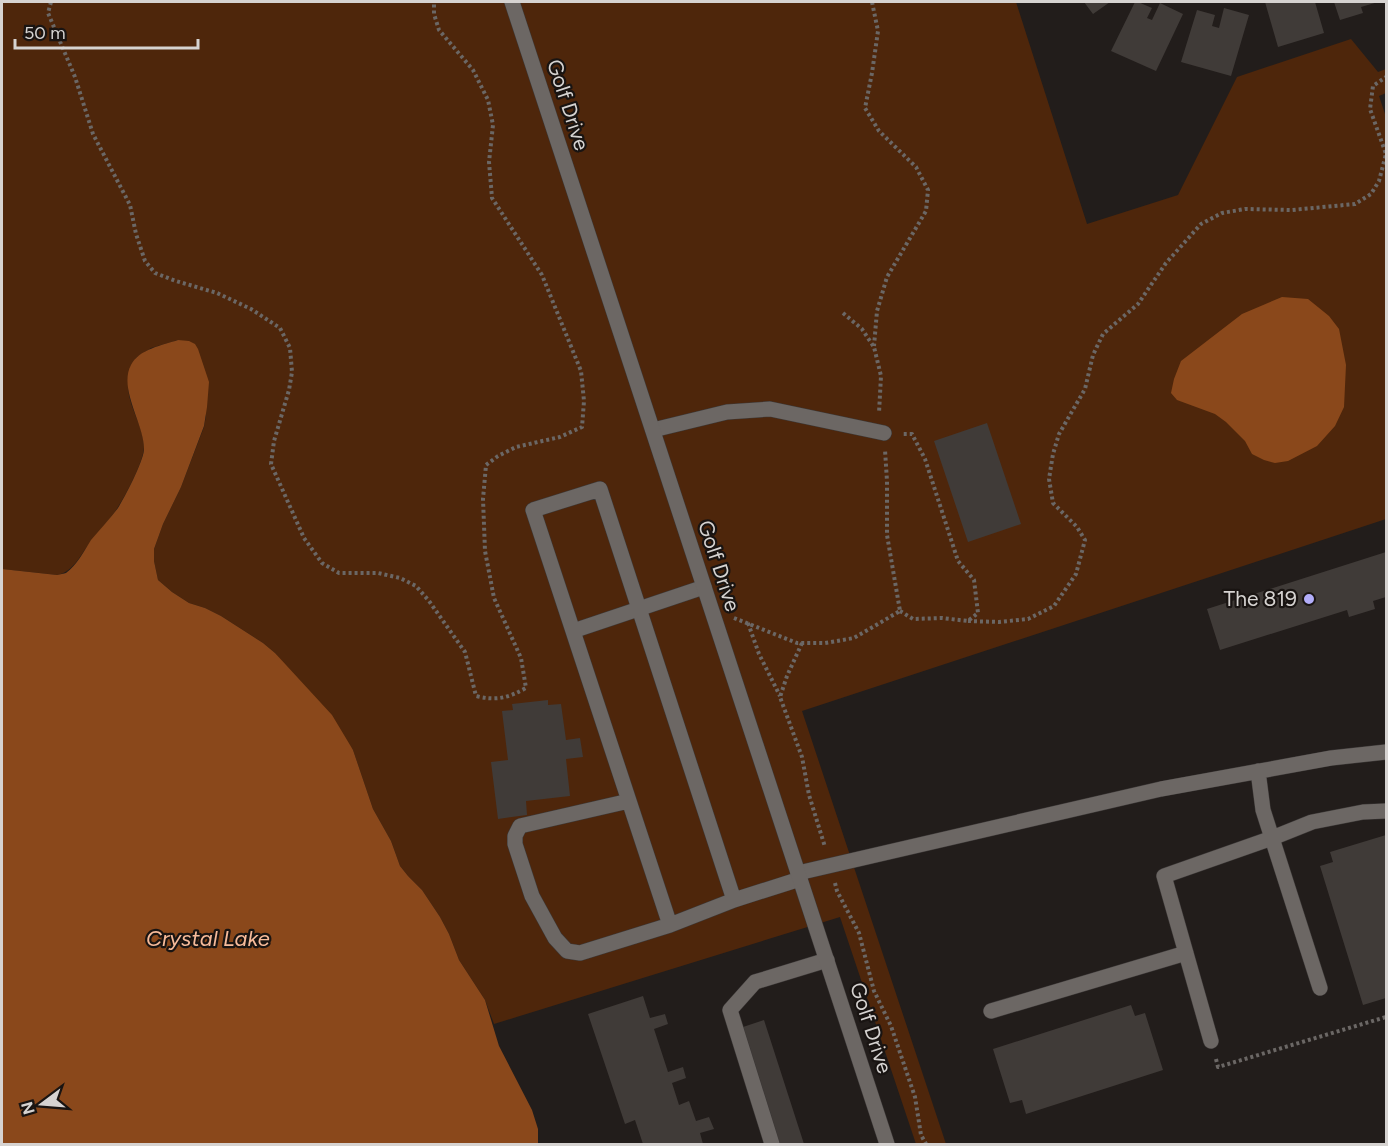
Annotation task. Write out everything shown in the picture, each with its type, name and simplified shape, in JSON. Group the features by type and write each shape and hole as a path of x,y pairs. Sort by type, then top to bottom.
{"street":[{"name":"Golf Drive","path":"512,2 887,1144"},
{"path":"653,430 727,412 770,409 884,433"},
{"path":"670,925 533,510 600,489 734,900"},
{"path":"573,631 704,587"},
{"path":"629,801 520,826 515,836 515,844 532,896 555,938 567,951 580,953 670,925 799,876 1161,789 1331,758 1386,752"},
{"path":"1258,771 1263,810 1320,988"},
{"path":"1211,1041 1164,876 1312,822 1386,810"},
{"path":"991,1011 1186,953"},
{"path":"771,1144 730,1010 755,982 826,960"}],"path":[{"path":"51,2 48,13 75,77 93,134 130,206 145,261 155,273 176,282 217,293 251,309 280,328 290,348 292,372 274,441 271,464 303,538 322,563 339,573 378,573 400,578 416,586 465,652 476,696 490,699 511,696 526,688 521,657 494,598 485,551 483,500 486,465 516,447 560,437 582,427 584,401 581,371 542,275 492,198 489,162 493,126 488,100 473,70 439,30 434,14 434,2"},
{"path":"872,2 879,31 865,108 879,131 916,167 928,190 926,211 887,277 877,311 874,347 881,376 879,415 884,433 887,535 900,611 913,619 942,618 999,622 1028,618 1054,606 1076,574 1085,540 1077,527 1053,503 1049,479 1053,454 1059,434 1085,389 1093,355 1103,334 1138,304 1166,263 1201,224 1222,213 1245,209 1292,210 1355,204 1371,194 1379,182 1386,154 1370,109 1372,86 1386,77"},
{"path":"843,313 862,329 874,347"},
{"path":"884,433 912,434 925,459 958,561 974,580 978,614 968,621"},
{"path":"711,608 797,643 825,643 854,638 900,611"},
{"path":"748,623 759,654 780,697 802,757 809,795 826,851"},
{"path":"780,697 802,643"},
{"path":"834,881 859,933 874,991 891,1026 915,1097 921,1135 926,1144"},
{"path":"1211,1041 1218,1067 1386,1017"}],"shaded area":[{"path":"2,2 1016,2 1087,224 1178,195 1237,77 1351,39 1378,72 1386,69 1386,93 1379,96 1386,117 1386,519 802,711 946,1144 916,1144 840,917 494,1024 485,1000 459,960 440,917 422,890 400,866 391,841 373,809 353,750 275,653 221,616 189,603 158,580 154,549 181,487 206,416 178,340 151,348 136,358 132,368 128,382 130,401 142,432 144,448 134,478 112,516 77,561 63,573 57,575 2,569"}],"water":[{"path":"1282,297 1308,299 1329,316 1339,329 1346,365 1344,407 1335,426 1317,446 1288,461 1275,463 1252,454 1245,441 1215,414 1177,400 1171,393 1181,361 1242,314"},
{"name":"Crystal Lake","path":"178,340 189,341 198,349 209,382 207,407 204,426 154,549 158,580 189,603 221,616 263,643 332,715 353,750 373,809 391,841 400,866 422,890 440,917 459,960 485,1000 499,1046 532,1110 538,1129 538,1144 2,1144 2,569 57,575 66,573 77,562 91,540 118,508 143,455 141,430 128,385 131,365 145,351"}],"building":[{"path":"1084,2 1110,2 1093,14"},
{"path":"1135,2 1152,8 1147,18 1152,20 1160,3 1183,14 1156,71 1111,51"},
{"path":"1265,2 1315,2 1324,33 1278,47"},
{"path":"1334,2 1378,2 1361,7 1363,13 1340,20"},
{"path":"1224,8 1249,15 1231,76 1181,62 1197,10 1215,15 1212,26 1219,28"},
{"path":"987,423 1021,524 968,542 934,441"},
{"name":"The 819","path":"1386,552 1386,597 1373,601 1375,609 1349,617 1347,610 1220,650 1207,609"},
{"path":"548,700 548,705 561,704 566,740 580,738 583,757 566,759 570,796 526,801 527,815 498,819 491,762 508,760 502,711 513,710 512,704"},
{"path":"1386,835 1386,998 1363,1005 1320,866 1333,862 1330,852"},
{"path":"643,996 650,1018 665,1014 668,1024 654,1029 668,1072 683,1067 686,1078 672,1083 679,1105 689,1101 696,1121 709,1117 714,1129 700,1133 703,1144 643,1144 635,1120 625,1124 588,1014"},
{"path":"1131,1005 1135,1016 1145,1013 1163,1070 1026,1114 1022,1100 1010,1103 993,1049"},
{"path":"764,1020 804,1144 778,1144 740,1028"}],"place":[{"name":"The 819","path":"1309,599"}]}
